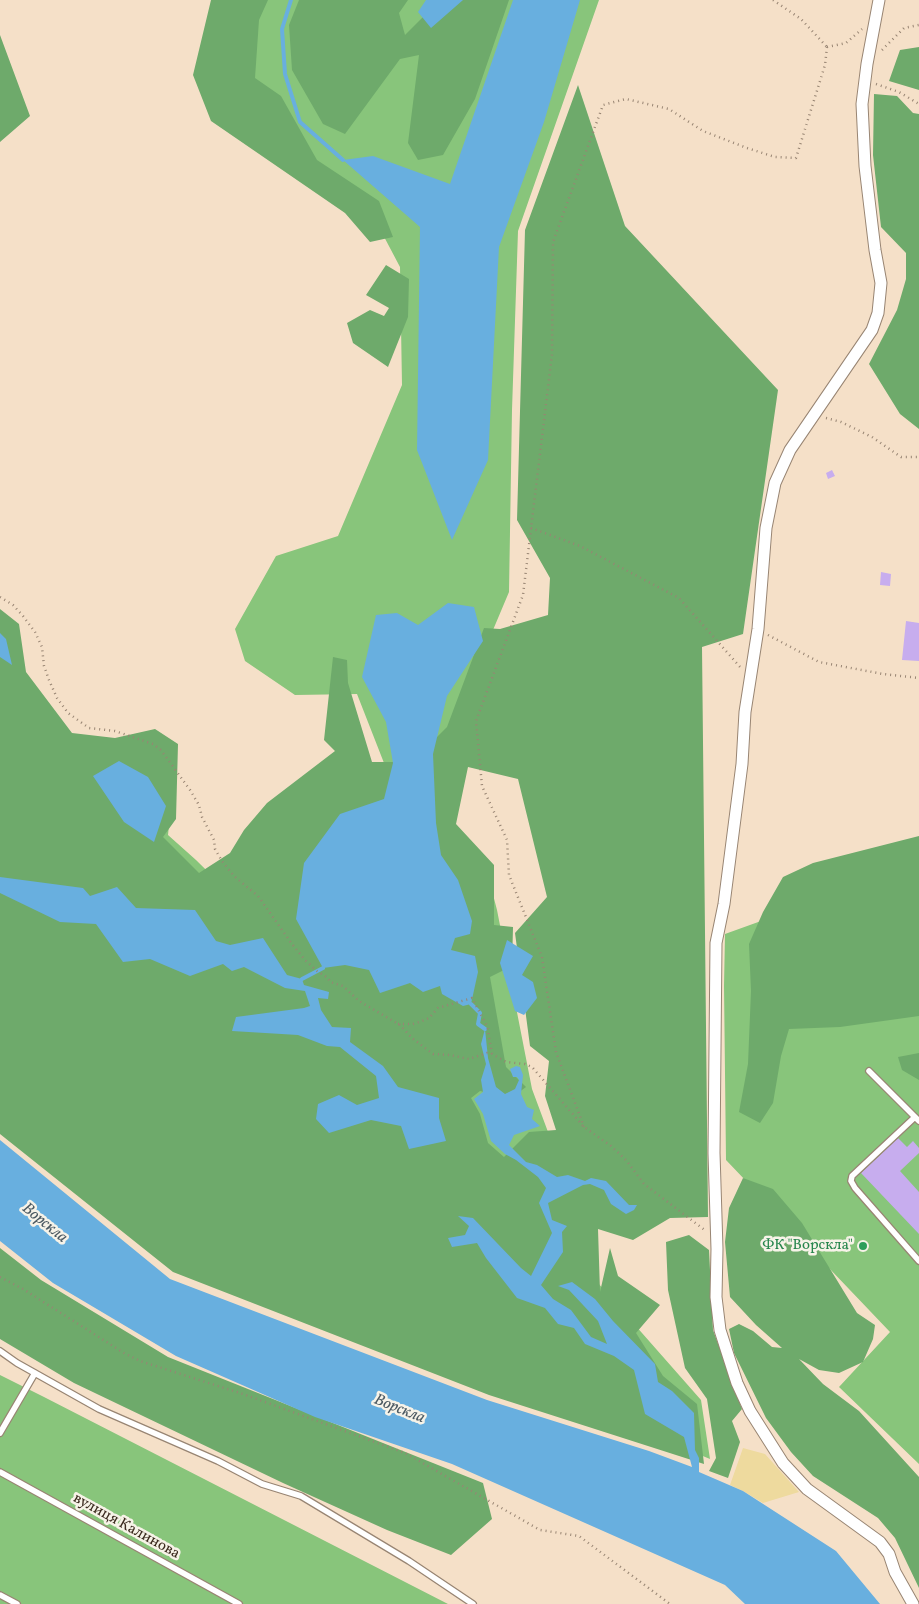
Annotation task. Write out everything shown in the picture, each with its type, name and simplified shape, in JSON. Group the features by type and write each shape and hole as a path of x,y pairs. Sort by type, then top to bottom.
{"street":[{"path":"880,0 862,104 864,151 874,250 880,282 880,304 872,330 790,450 775,483 766,528 758,629 745,712 742,764 725,895 716,943 714,1153 717,1248 716,1297 720,1330 737,1383 750,1411 783,1463 807,1489 880,1542 890,1554 896,1572 913,1604"}],"lane":[{"path":"869,1071 917,1119 852,1176 851,1181 919,1261"},
{"path":"0,1351 99,1409 218,1461 262,1484 301,1496 408,1561 472,1604"},
{"path":"0,1433 35,1373"},
{"name":"вулиця Калинова","path":"0,1472 239,1604"},
{"path":"0,1594 16,1604"}],"path":[{"path":"773,0 801,19 827,47"},
{"path":"827,47 846,43 877,12"},
{"path":"881,51 904,28 919,25"},
{"path":"584,1128 556,1052 542,957 509,875 507,840 482,786 476,722 523,595 552,354 553,242 603,105 626,99 670,109 703,131 775,157 796,158 824,65 827,47"},
{"path":"865,84 880,84 899,92 919,104"},
{"path":"815,415 841,422 872,437 901,457 919,457"},
{"path":"531,528 580,546 679,598 750,678"},
{"path":"0,597 13,605 24,616 35,632 42,647 44,666 49,680 57,698 68,713 89,728 115,732 153,744 161,750 190,790 199,806 202,817 214,840 215,849 222,861 234,876 258,896 305,960 328,978 330,982 343,986 359,1001 397,1023 412,1038 433,1054 469,1059 492,1054 506,1062 532,1067 584,1128 611,1146 626,1160 644,1184 708,1232 717,1248"},
{"path":"758,629 818,662 883,674 919,678"},
{"path":"397,1023 413,1024 422,1022 429,1018 438,1008 472,998 487,1026 492,1054"},
{"path":"0,1277 23,1289 124,1353 140,1361 243,1394 405,1453 540,1530 579,1536 670,1604"}],"green space":[{"path":"211,0 268,0 259,20 255,78 281,96 317,160 379,201 393,237 370,242 345,213 211,121 193,75"},
{"path":"222,0 599,0 518,231 512,410 509,592 461,706 448,828 484,860 497,910 532,1089 551,1140 597,1221 583,1266 701,1400 710,1459 640,1430 78,960 0,619 20,677 74,763 172,795 168,835 264,927 384,763 357,694 295,695 245,661 235,629 276,556 338,536 402,385 400,267 371,212 227,108"},
{"path":"299,0 408,0 399,13 405,35 440,0 509,0 475,99 443,155 418,160 408,143 419,55 400,59 345,134 323,124 292,70 289,25"},
{"path":"0,35 30,116 0,142"},
{"path":"919,47 919,90 889,81 900,50"},
{"path":"578,85 625,226 778,390 743,634 702,647 708,1217 670,1218 633,1240 598,1229 600,1292 610,1248 618,1276 660,1305 636,1333 663,1376 697,1404 704,1464 489,1395 173,1272 0,1134 0,609 19,624 26,672 72,733 115,738 155,729 178,744 176,819 163,837 199,873 230,853 244,830 267,803 335,751 324,740 333,657 347,660 348,683 372,762 412,762 447,727 484,628 500,629 548,615 550,578 517,520 525,230","holes":["468,767 518,779 547,897 515,933 530,1046 549,1061 545,1096 556,1130 529,1132 504,1157 488,1143 480,1114 471,1098 480,1091 511,1098 526,1087 506,1067 490,977 512,966 513,927 494,925 494,865 456,824"]},
{"path":"874,94 897,96 913,113 919,114 919,429 900,414 869,364 897,310 906,279 906,253 881,227 873,155"},
{"path":"386,265 409,279 408,317 388,367 353,343 347,323 370,310 384,316 389,308 366,295"},
{"path":"919,836 919,1016 840,1027 789,1029 781,1056 773,1103 760,1123 739,1112 748,1064 751,991 749,944 763,912 783,877 813,863"},
{"name":"ФК \"Ворскла\"","path":"919,864 919,1464 839,1387 890,1332 726,1160 724,986 725,934"},
{"path":"919,1053 919,1080 902,1070 898,1057"},
{"path":"743,1178 773,1189 802,1223 857,1313 875,1325 873,1339 863,1362 839,1373 819,1370 799,1359 823,1384 859,1411 919,1477 919,1588 895,1538 878,1518 813,1476 791,1452 766,1418 734,1353 729,1329 739,1324 753,1331 772,1347 782,1348 756,1325 730,1297 725,1242 729,1208"},
{"path":"689,1235 709,1250 713,1330 742,1409 732,1421 740,1442 728,1478 709,1471 716,1458 707,1399 685,1368 668,1290 666,1242"},
{"path":"0,1248 41,1280 168,1357 483,1483 492,1519 451,1555 387,1530 283,1483 74,1383 0,1339"},
{"path":"0,1375 44,1397 448,1604 0,1604"}],"sand":[{"path":"743,1448 765,1454 799,1492 763,1503 730,1485"}],"water":[{"path":"426,0 463,0 431,28 418,12"},
{"path":"513,0 580,0 544,122 499,247 488,460 452,540 417,450 420,227 343,160 373,156 450,184"},
{"path":"448,603 474,607 483,641 447,696 433,754 436,823 441,855 458,880 472,921 470,934 455,938 451,950 475,956 478,972 471,1004 463,1006 442,994 440,986 423,992 410,983 380,993 369,970 345,965 323,968 296,919 304,863 340,814 384,799 393,763 386,722 362,677 376,615 397,613 418,625"},
{"path":"0,633 6,639 12,665 0,657"},
{"path":"119,761 148,777 166,806 154,842 124,822 93,776"},
{"path":"0,877 83,888 90,896 117,887 136,908 195,910 216,941 230,945 263,938 287,975 302,979 304,985 329,992 328,999 318,998 321,1010 332,1027 351,1028 350,1042 383,1066 398,1087 439,1098 439,1118 446,1141 409,1149 401,1126 371,1120 329,1133 316,1119 318,1104 339,1095 357,1105 379,1098 376,1076 340,1047 327,1046 298,1035 232,1031 236,1017 310,1006 305,991 285,988 244,967 232,971 223,964 190,976 150,959 123,962 96,924 60,922 0,893"},
{"path":"507,940 533,956 522,975 533,982 537,998 524,1015 515,1011 500,963"},
{"name":"Ворскла","path":"485,1029 488,1058 496,1087 505,1094 515,1089 519,1080 517,1077 513,1077 510,1069 516,1066 520,1067 523,1075 521,1094 527,1107 534,1110 532,1119 540,1126 514,1135 509,1145 526,1162 537,1165 557,1177 568,1175 585,1181 591,1178 606,1181 629,1205 637,1205 634,1210 626,1214 611,1204 604,1190 590,1184 583,1185 548,1203 552,1220 567,1226 562,1232 563,1252 541,1285 553,1299 571,1310 591,1337 607,1344 598,1321 569,1290 558,1286 572,1282 595,1299 613,1321 655,1364 658,1382 672,1391 694,1413 695,1450 699,1458 699,1472 743,1491 836,1551 880,1604 745,1604 725,1585 452,1464 315,1417 176,1356 53,1283 0,1241 0,1140 170,1279 487,1400 649,1451 692,1467 684,1437 645,1414 634,1370 614,1356 585,1344 574,1328 558,1324 545,1308 517,1298 486,1258 477,1243 452,1247 448,1238 465,1235 469,1226 458,1216 473,1218 531,1276 552,1233 539,1203 546,1188 538,1177 505,1154 491,1141 483,1114 474,1099 483,1092 481,1080 486,1064 481,1044"}],"building":[{"path":"832,470 835,476 828,479 826,473"},
{"path":"881,572 891,574 890,586 880,585"},
{"path":"906,621 919,623 919,661 902,660"},
{"path":"898,1138 907,1147 913,1141 919,1148 919,1153 900,1171 919,1192 919,1234 861,1173"}],"waterway":[{"path":"291,0 282,29 285,74 300,122 343,160"},
{"path":"302,979 323,968"},
{"path":"471,1004 480,1013 478,1024 485,1029"}],"place":[{"name":"ФК \"Ворскла\"","path":"863,1246"}]}
